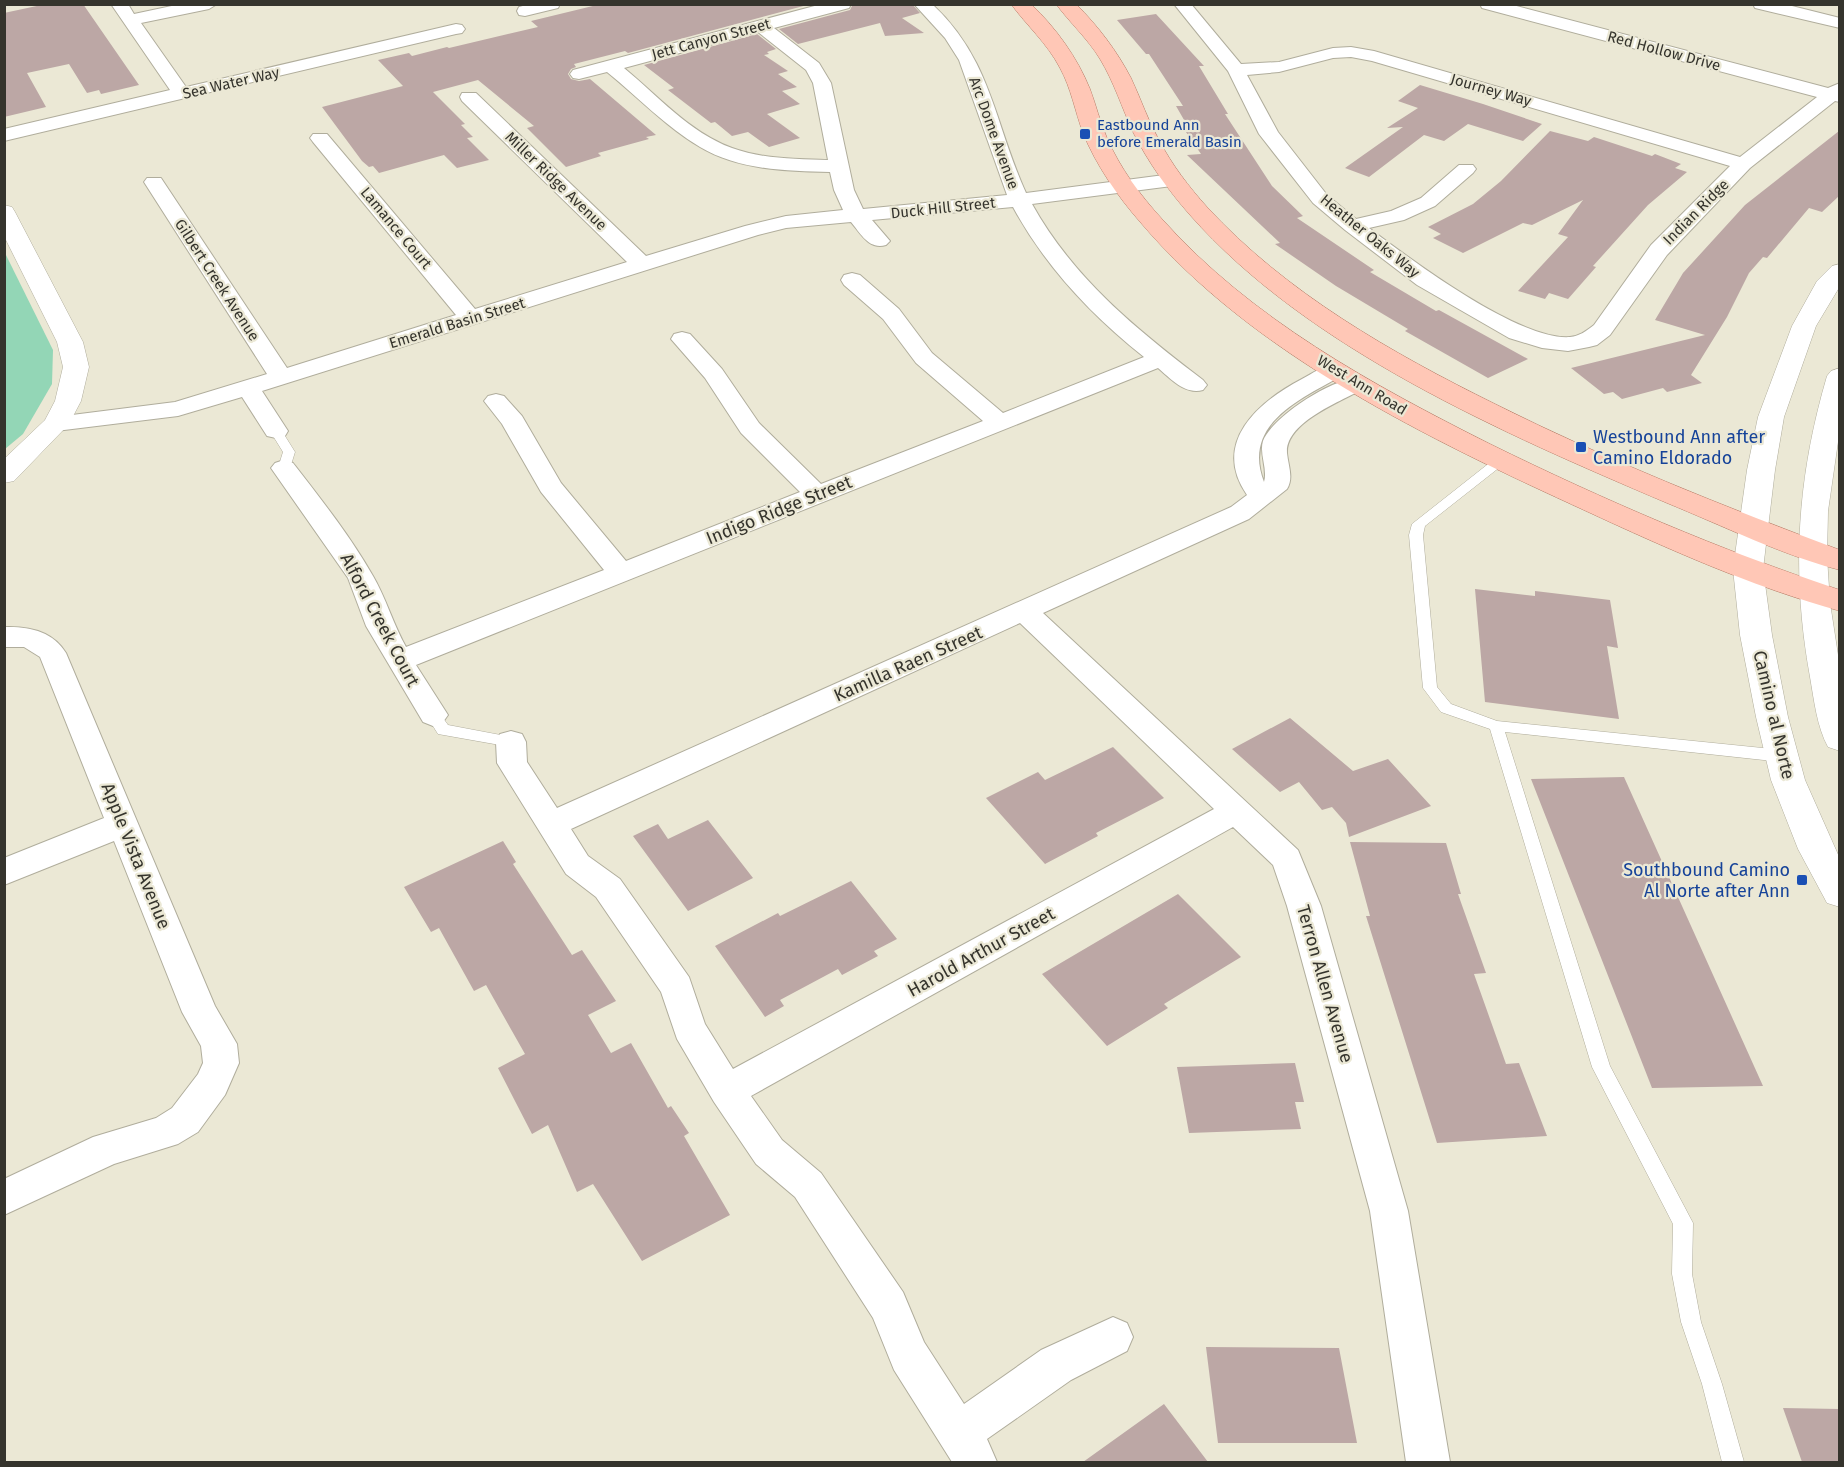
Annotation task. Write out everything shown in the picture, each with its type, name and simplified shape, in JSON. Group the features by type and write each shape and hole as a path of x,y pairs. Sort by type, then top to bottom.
{"main road":[{"name":"West Ann Road","path":"1020,4 1042,27 1070,68 1094,132 1125,186 1167,238 1252,313 1357,383 1501,460 1620,516 1748,569 1826,597"},
{"path":"1065,4 1095,38 1114,66 1148,141 1172,180 1194,207 1246,257 1328,320 1390,358 1534,434 1637,481 1839,561"},
{"path":"4,212 70,342 76,367 68,401 56,424 4,475"},
{"name":"Camino al Norte","path":"1838,890 1816,849 1788,780 1756,635 1748,569 1752,528 1771,417 1804,326 1826,286 1839,271"},
{"path":"1839,376 1826,423 1819,465 1812,550 1826,597 1831,709 1839,739"}],"street":[{"path":"182,94 124,12 209,4"},
{"path":"525,11 552,4"},
{"name":"Jett Canyon Street","path":"579,74 843,4"},
{"name":"Arc Dome Avenue","path":"922,4 948,30 971,68 1002,163 1043,243 1093,299 1160,359 1195,385"},
{"name":"Heather Oaks Way","path":"1182,4 1236,70 1269,134 1320,199 1352,226 1425,280 1517,333 1542,341 1568,344"},
{"name":"Red Hollow Drive","path":"1488,4 1836,93"},
{"path":"1761,4 1839,23"},
{"path":"761,26 813,67 822,83 844,190 856,215 879,241"},
{"name":"Sea Water Way","path":"4,135 456,29"},
{"name":"Journey Way","path":"1236,70 1279,67 1333,53 1363,54 1743,164"},
{"path":"611,66 709,145 764,161 839,166"},
{"name":"Indian Ridge","path":"1568,344 1589,340 1602,330 1659,250 1743,164 1836,93"},
{"name":"Miller Ridge Avenue","path":"469,98 643,265"},
{"name":"Lamance Court","path":"320,138 471,319"},
{"path":"1352,226 1397,216 1428,202 1466,170"},
{"name":"Duck Hill Street","path":"856,215 882,215 1019,200 1172,180"},
{"name":"Gilbert Creek Avenue","path":"154,183 281,377"},
{"name":"Emerald Basin Street","path":"56,424 178,409 752,230 813,218 856,215"},
{"path":"852,280 891,314 924,358 1000,423"},
{"path":"682,339 714,374 750,428 817,495"},
{"name":"Indigo Ridge Street","path":"399,661 1160,359"},
{"name":"Kamilla Raen Street","path":"551,824 1240,513 1278,483 1248,444 1255,424 1288,398 1335,370"},
{"name":"Kamilla Raen Street","path":"1262,463 1288,424 1357,383"},
{"path":"248,388 276,431"},
{"path":"496,401 513,421 550,486 621,573"},
{"name":"Alford Creek Court","path":"284,468 322,519 361,578 380,626 399,661 434,715"},
{"name":"Terron Allen Avenue","path":"1025,612 1287,859 1304,906 1389,1211 1428,1462"},
{"name":"Apple Vista Avenue","path":"4,1198 106,1149 165,1132 185,1120 212,1084 221,1063 219,1044 200,1012 52,653 43,643 17,638"},
{"path":"511,742 512,763 576,865 608,888 677,987 689,1028 727,1091 769,1152 808,1185 890,1306 909,1356 967,1448 1056,1365 1113,1337"},
{"name":"Harold Arthur Street","path":"727,1091 1236,812"},
{"path":"4,872 123,824"}],"lane":[{"path":"276,431 289,452 284,468"},
{"path":"1501,460 1419,524 1416,535 1430,688 1446,708 1496,726 1782,756"},
{"path":"434,715 443,730 511,742"},
{"path":"1496,726 1601,1067 1683,1223 1682,1274 1691,1322 1712,1384 1733,1462"}],"green space":[{"path":"4,251 53,350 52,384 23,434 5,449"}],"building":[{"path":"46,4 83,4 139,85 101,94 99,90 87,93 69,64 27,73 46,107 4,117 4,13"},
{"path":"601,4 811,4 628,53 625,51 574,64 576,67 568,74 571,79 579,81 590,79 656,135 598,153 601,156 566,167 527,128 534,126 478,80 433,92 465,124 461,125 473,137 467,138 489,160 457,168 444,155 379,173 373,166 369,167 362,161 322,107 403,86 378,60 409,53 412,56 538,27 531,21"},
{"path":"853,4 912,4 920,13 902,18 924,33 885,36 880,23 798,44 779,29 850,10"},
{"path":"1156,14 1204,66 1199,66 1228,114 1225,114 1272,186 1303,216 1297,218 1374,270 1370,272 1436,311 1439,310 1528,359 1488,378 1405,331 1408,329 1336,286 1275,244 1280,243 1187,155 1201,154 1186,132 1191,132 1176,106 1183,106 1149,54 1146,54 1117,20"},
{"path":"757,34 776,49 764,55 788,71 778,74 797,87 782,91 800,104 767,114 800,138 769,147 748,132 732,136 668,90 674,88 644,65"},
{"path":"1420,85 1542,124 1523,141 1468,124 1444,141 1424,135 1369,177 1345,168 1403,127 1387,128 1418,108 1398,101"},
{"path":"1550,131 1588,141 1594,137 1652,156 1655,154 1681,164 1675,168 1687,172 1648,205 1593,266 1596,267 1568,299 1549,293 1545,299 1518,291 1568,237 1558,234 1583,200 1532,225 1523,223 1463,253 1433,238 1441,234 1428,227 1473,204 1501,181"},
{"path":"1839,131 1839,196 1822,212 1809,208 1767,258 1763,257 1749,273 1727,317 1691,375 1702,383 1667,392 1663,388 1622,399 1613,392 1604,394 1571,368 1705,335 1655,320 1683,273 1745,205"},
{"path":"1475,589 1535,596 1535,591 1610,600 1618,648 1607,646 1619,719 1485,702"},
{"path":"1290,718 1353,771 1388,759 1431,806 1349,837 1346,823 1332,807 1322,810 1299,782 1280,792 1232,749"},
{"path":"1113,747 1164,798 1096,833 1098,836 1045,864 986,798 1038,772 1045,780"},
{"path":"1624,777 1763,1086 1652,1088 1531,779"},
{"path":"708,820 753,878 688,911 633,836 658,824 668,839"},
{"path":"503,841 516,862 513,864 572,955 582,950 616,1001 588,1015 611,1053 631,1043 668,1108 671,1106 689,1133 684,1136 730,1215 642,1261 593,1184 577,1192 548,1125 532,1134 498,1068 525,1054 486,985 474,991 439,928 431,932 404,887"},
{"path":"1350,842 1446,843 1461,894 1458,894 1486,973 1474,974 1506,1064 1519,1063 1547,1136 1437,1143 1366,916 1370,916"},
{"path":"851,881 897,939 874,951 878,956 842,975 838,969 780,1000 784,1006 765,1017 715,946 778,913 780,916"},
{"path":"1178,894 1241,957 1164,1004 1168,1008 1107,1046 1042,974"},
{"path":"1295,1063 1304,1102 1295,1102 1301,1129 1189,1133 1177,1067"},
{"path":"1206,1347 1339,1348 1357,1443 1218,1443"},
{"path":"1164,1404 1208,1462 1083,1462"},
{"path":"1783,1408 1839,1409 1839,1462 1802,1462"}],"place":[{"name":"Eastbound Ann before Emerald Basin","path":"1085,134"},
{"name":"Westbound Ann after Camino Eldorado","path":"1581,447"},
{"name":"Southbound Camino Al Norte after Ann","path":"1802,880"}]}
